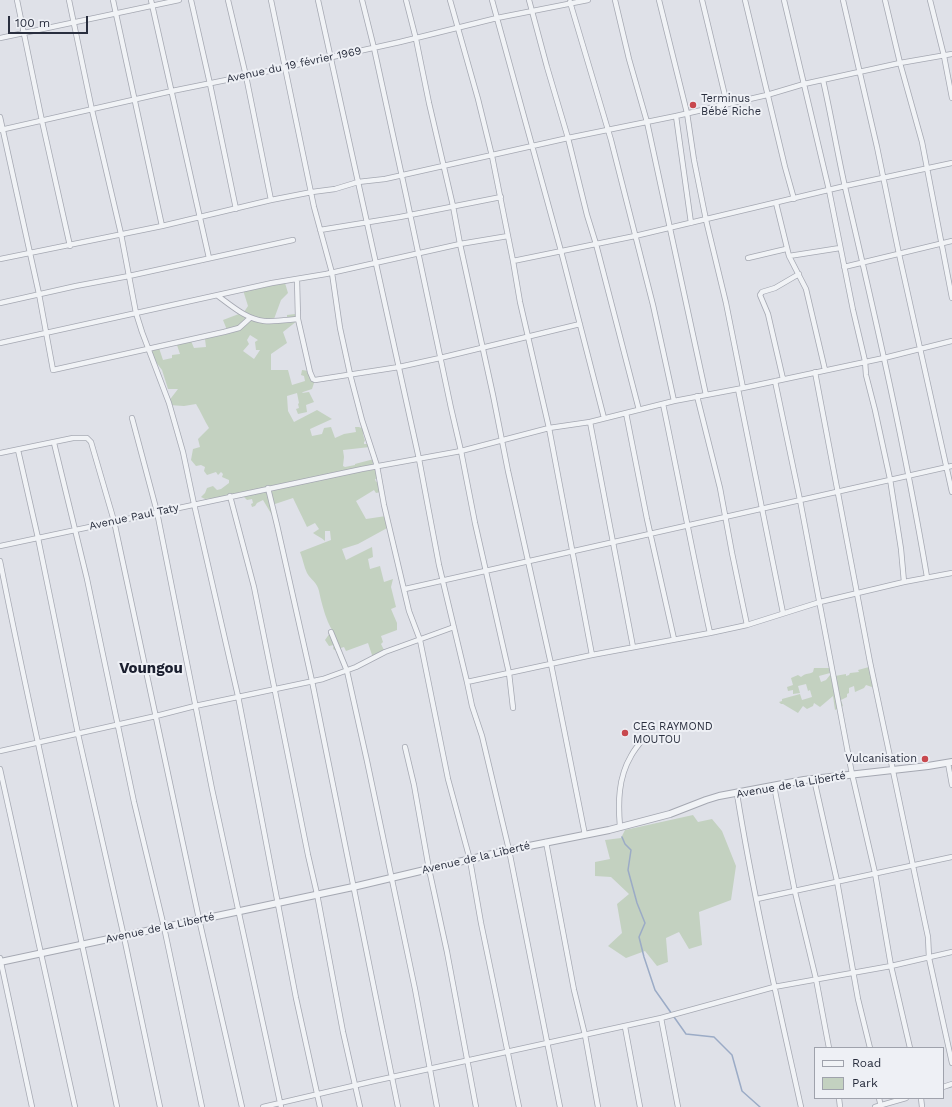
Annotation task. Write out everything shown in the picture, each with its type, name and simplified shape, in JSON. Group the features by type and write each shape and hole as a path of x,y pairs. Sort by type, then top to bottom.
{"street":[{"path":"17,0 23,34 70,246"},
{"path":"69,0 136,313 169,403 188,472 238,696 320,1107"},
{"path":"113,0 162,226"},
{"path":"0,38 116,14 152,3 178,0"},
{"path":"191,0 236,209"},
{"path":"228,0 246,76 271,200"},
{"path":"271,0 320,230 332,273 340,328 350,374 362,420 377,466 384,505 409,611 420,640 448,779 470,860 481,922 519,1107"},
{"path":"318,0 419,459 442,580 468,682 472,706 482,736 509,850 560,1107"},
{"path":"362,0 402,175 461,451 508,674 513,708"},
{"path":"406,0 453,206 460,244 484,347 508,471 552,664 585,835"},
{"path":"450,0 492,156 501,197 520,302 549,428 592,655"},
{"path":"492,0 561,251 604,418"},
{"path":"529,0 568,138 639,410"},
{"name":"Avenue du 19 février 1969","path":"1,130 172,91 416,39 458,27 570,1 588,0"},
{"path":"615,0 629,59 647,122 706,394"},
{"path":"659,0 687,113 694,160 706,220 726,303 762,509 783,613"},
{"path":"702,0 727,104"},
{"path":"745,0 767,95 794,199"},
{"path":"784,0 829,190 865,361 866,375 890,479 901,549 904,582"},
{"path":"843,0 899,254 949,466 952,492"},
{"path":"885,0 900,63 922,142 952,298"},
{"path":"930,0 944,56 952,98"},
{"path":"570,1 611,140 636,236 674,401"},
{"path":"152,3 209,258"},
{"path":"0,259 70,246 162,226 271,200 335,189 358,182 385,179 492,156 767,95 804,84 900,63 952,54"},
{"path":"823,80 909,476 927,577"},
{"path":"676,116 691,223"},
{"path":"0,118 1,130 46,332 52,369 55,370 149,350 239,328 250,318"},
{"path":"513,261 636,236 845,186 952,163"},
{"path":"320,230 410,215 501,197"},
{"path":"776,203 786,249 806,289 825,370"},
{"path":"0,343 272,283 332,273 460,244 508,236"},
{"path":"0,303 294,240"},
{"path":"844,267 952,242"},
{"path":"789,256 840,248"},
{"path":"748,258 786,249"},
{"path":"783,379 768,314 760,295 762,292 775,288 798,274"},
{"path":"297,279 298,319 313,379 318,380 399,367 580,324"},
{"path":"218,296 250,318 273,322 298,319"},
{"name":"Avenue Paul Taty","path":"0,546 268,488 461,451 549,428 590,422 674,401 706,394 741,389 884,358 952,341"},
{"path":"815,372 837,493 892,770 928,937 929,958 952,1063"},
{"path":"775,381 820,602 825,637 852,774 875,874 891,966 910,1047"},
{"path":"697,396 717,475 748,625"},
{"path":"662,404 688,525 694,563 710,633"},
{"path":"626,413 674,639"},
{"path":"132,418 157,512 238,911 281,1105"},
{"path":"590,422 633,646"},
{"path":"0,453 74,438 87,438 90,440 114,521 199,919 242,1107"},
{"path":"54,443 87,579 134,802 164,928 202,1107"},
{"path":"18,450 38,538 78,734 124,936 160,1107"},
{"path":"404,589 529,560 613,543 651,533 837,493 949,466"},
{"path":"268,488 312,682 398,1107"},
{"path":"230,496 254,587 317,894 343,1032 360,1107"},
{"path":"0,560 117,1107"},
{"path":"468,682 633,646 748,625 820,602 904,582 952,573"},
{"path":"0,751 118,725 238,696 312,682 347,671 385,652 454,627"},
{"path":"331,632 347,671 392,878 436,1107"},
{"path":"620,827 619,798 622,778 631,756 644,738"},
{"path":"405,747 447,952 476,1107"},
{"path":"950,763 952,785"},
{"name":"Avenue de la Liberté","path":"0,961 41,954 164,928 199,919 353,887 509,850 585,835 670,814 706,800 814,779 950,763"},
{"path":"0,769 75,1107"},
{"path":"814,779 837,881 858,999 870,1047"},
{"path":"774,786 795,892 816,979 828,1047"},
{"path":"737,794 746,849 774,987 801,1107"},
{"path":"546,842 598,1107"},
{"path":"757,899 952,857"},
{"path":"263,1107 281,1105 317,1094 391,1077 624,1027 774,987 891,966 952,952"},
{"path":"0,961 32,1107"},
{"path":"660,1018 678,1107"},
{"path":"624,1027 640,1107"},
{"path":"875,1107 903,1099"}],"green space":[{"path":"285,283 288,293 281,300 274,319 287,318 287,315 295,314 297,321 283,332 287,343 271,354 271,370 288,370 292,385 305,381 304,376 301,375 302,370 309,371 314,383 312,389 302,393 309,392 314,402 306,405 307,412 298,414 296,409 299,408 297,393 287,396 288,411 294,422 317,410 332,419 310,429 312,436 322,434 324,428 331,427 335,438 344,434 356,432 355,427 364,429 364,444 369,444 370,447 343,450 343,466 355,465 374,459 376,465 336,476 377,470 379,478 375,479 376,482 379,480 381,492 376,493 374,490 356,501 366,519 386,516 389,527 358,544 342,549 346,560 372,547 373,557 368,559 370,569 380,566 384,582 393,579 391,587 396,607 391,609 397,623 397,630 381,636 383,642 381,644 386,654 373,658 368,643 346,651 344,647 334,650 334,645 329,646 325,640 330,633 334,632 331,629 327,619 318,588 307,573 300,552 331,540 330,531 325,531 325,541 313,533 319,529 315,523 307,527 293,498 275,504 272,507 275,520 263,500 252,507 252,499 247,500 243,496 205,499 201,497 207,488 213,486 217,490 221,489 229,483 229,480 222,477 223,474 221,472 218,475 216,472 207,475 204,471 205,467 201,465 196,466 191,460 193,449 200,447 198,439 209,428 196,404 184,406 169,405 168,402 178,389 168,389 162,370 152,357 152,350 159,348 163,360 172,358 172,355 180,354 177,345 191,341 194,348 206,347 205,339 227,330 223,320 244,312 248,306 243,290","holes":["250,335 258,340 255,342 256,350 260,350 254,359 243,351 249,344 247,340"]},
{"path":"869,667 874,683 872,687 866,685 864,688 855,692 854,686 849,688 847,697 841,700 843,706 835,710 833,696 820,707 814,703 813,706 807,709 803,706 798,713 779,702 782,701 782,699 800,694 802,700 812,697 806,684 798,686 800,693 793,694 793,690 788,691 787,687 793,685 791,678 798,675 801,677 812,673 814,668 829,668 830,673 819,676 821,682 826,680 830,675 833,679 835,676 846,674 846,676 850,673 859,672 858,670"},
{"path":"693,815 698,822 712,819 722,831 736,866 731,900 699,912 702,945 689,949 679,932 666,938 668,962 657,966 645,951 626,958 608,946 622,933 617,904 629,894 611,877 595,876 595,862 610,859 605,840 621,838 625,830"}],"waterway":[{"path":"622,837 625,844 631,850 628,870 637,903 645,923 639,937 655,990 686,1034 714,1037 732,1055 742,1091 760,1107"}],"place":[{"name":"Terminus Bébé Riche","path":"693,105"},
{"name":"CEG RAYMOND MOUTOU","path":"625,733"},
{"name":"Vulcanisation","path":"925,759"}],"district":[{"name":"Voungou","path":"151,669"}]}
